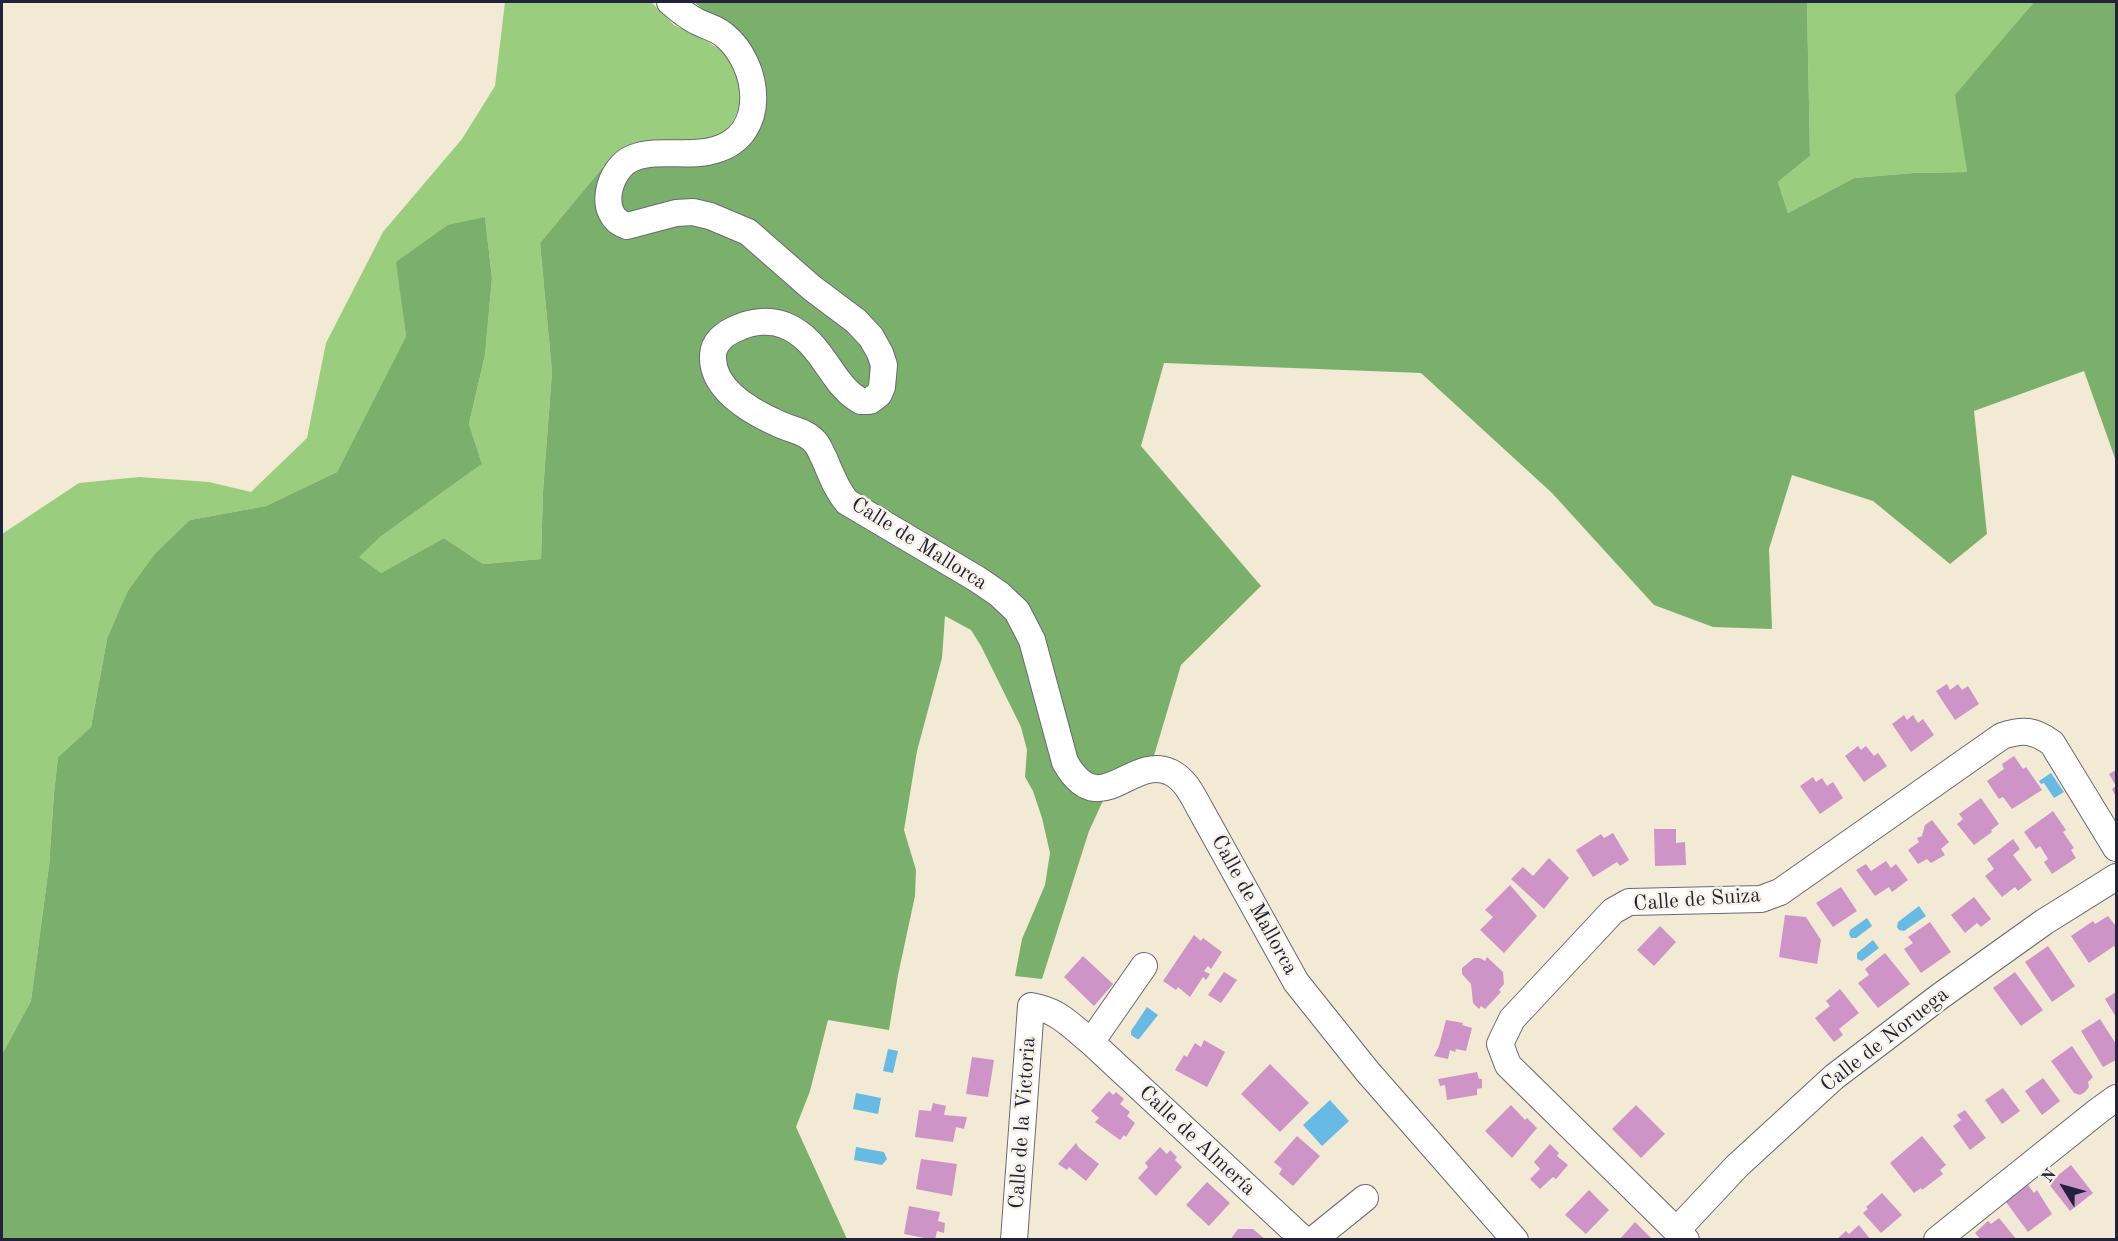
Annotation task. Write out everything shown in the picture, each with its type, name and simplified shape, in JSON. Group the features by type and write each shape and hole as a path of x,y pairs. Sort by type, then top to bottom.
{"street":[{"name":"Calle de Mallorca","path":"670,2 696,21 724,34 733,44 752,80 753,110 749,122 738,136 722,148 700,153 673,153 632,158 621,167 609,190 609,208 612,217 620,224 627,226 676,213 693,212 743,229 812,288 856,321 871,337 884,365 879,394 870,401 861,401 848,391 823,356 801,336 784,325 752,322 732,330 721,338 713,350 713,360 720,380 748,409 801,432 817,443 839,493 847,502 977,579 1017,611 1032,640 1065,762 1082,783 1094,788 1108,786 1150,769 1171,772 1183,781 1296,982 1367,1071 1515,1239"},
{"name":"Calle de Suiza","path":"1681,1235 1508,1065 1500,1044 1512,1019 1613,911 1629,902 1761,899 1780,892 2002,736 2017,730 2041,735 2052,743 2116,848"},
{"name":"Calle de Noruega","path":"1681,1235 1737,1166 1834,1077 2035,928 2116,877"},
{"path":"1090,1042 1144,966"},
{"name":"Calle de Almería","path":"1031,1006 1046,1008 1090,1042 1304,1239"},
{"name":"Calle de la Victoria","path":"1014,1239 1031,1006"},
{"path":"1937,1239 2116,1098"},
{"path":"1313,1239 1365,1198"}],"green space":[{"path":"505,2 651,2 674,25 707,41 725,54 738,74 741,93 739,114 730,130 716,141 619,155 603,167 540,243 552,372 543,491 541,559 483,564 444,538 381,573 358,557 380,537 482,464 469,424 485,355 492,278 485,217 397,262 406,336 337,472 266,506 190,520 107,639 91,727 58,757 49,866 31,1001 2,1054 2,534 79,483 139,477 209,482 251,492 307,438 326,343 383,232 462,139 495,86"},
{"path":"694,2 1807,2 1810,156 1778,182 1788,213 1854,178 1914,173 1967,172 1955,95 2034,2 2116,2 2116,461 2084,371 1974,411 1987,534 1950,564 1873,501 1792,475 1769,549 1772,629 1713,627 1654,605 1552,493 1421,373 1164,363 1141,446 1261,586 1181,665 1153,759 1114,777 1089,831 1042,979 1015,976 1022,939 1045,885 1050,853 1042,818 1033,791 1025,777 1027,750 1021,727 971,630 945,616 942,658 917,751 904,830 916,870 915,896 889,1030 828,1020 810,1091 796,1127 847,1239 2,1240 2,1054 31,1001 49,866 58,757 91,727 107,639 128,591 155,554 190,520 266,506 337,472 406,336 396,262 448,225 485,217 492,278 485,355 469,424 482,464 380,537 359,557 381,573 444,538 483,564 541,559 543,491 552,372 540,243 603,167 622,179 637,162 736,144 751,52"},
{"path":"1807,2 2034,2 1956,95 1967,172 1914,173 1854,178 1788,213 1778,182 1810,156"}],"water":[{"path":"2051,773 2064,792 2054,798 2044,783 2041,784 2039,781"},
{"path":"1919,906 1926,916 1904,931 1899,930 1898,922"},
{"path":"1867,918 1872,926 1856,938 1851,938 1850,930"},
{"path":"1873,940 1879,948 1862,961 1857,959 1857,953"},
{"path":"1147,1007 1158,1015 1137,1039 1131,1035 1131,1031"},
{"path":"888,1049 898,1051 893,1073 883,1071"},
{"path":"856,1093 881,1098 878,1114 853,1109"},
{"path":"1330,1100 1349,1121 1322,1146 1303,1125"},
{"path":"856,1147 884,1152 887,1159 882,1165 854,1160"}],"building":[{"path":"1947,684 1950,690 1958,684 1962,690 1968,686 1979,704 1955,720 1936,691"},
{"path":"1904,715 1907,720 1913,715 1918,723 1923,719 1934,735 1911,752 1892,724"},
{"path":"1858,746 1861,750 1866,746 1874,756 1878,753 1887,766 1864,782 1845,756"},
{"path":"2014,756 2023,769 2026,767 2042,790 2012,809 2003,797 1999,799 1987,781 2004,769 2002,764"},
{"path":"2116,770 2116,786 2109,774"},
{"path":"1813,777 1816,782 1822,778 1827,786 1833,782 1843,798 1820,814 1800,786"},
{"path":"1981,798 1999,824 1974,845 1957,824 1963,819 1959,814"},
{"path":"2053,811 2066,830 2063,832 2074,848 2071,850 2076,858 2052,874 2044,862 2048,859 2040,846 2036,849 2024,832"},
{"path":"1932,820 1949,842 1941,849 1945,855 1931,863 1927,859 1918,864 1908,850 1919,842 1917,838 1922,836 1925,825"},
{"path":"1654,829 1676,829 1676,843 1685,842 1686,865 1655,866"},
{"path":"1613,833 1629,860 1620,866 1617,862 1593,877 1576,850 1601,834 1604,838"},
{"path":"2013,839 2020,849 2013,855 2032,880 2018,891 2015,887 2002,897 1985,876 1994,869 1987,859"},
{"path":"1549,858 1569,878 1544,909 1511,879 1523,867 1533,876"},
{"path":"1886,861 1891,868 1896,864 1908,880 1892,892 1889,887 1875,896 1856,870 1866,864 1871,871"},
{"path":"1510,885 1537,916 1504,953 1480,930 1493,917 1485,910"},
{"path":"1841,887 1857,911 1833,927 1816,903"},
{"path":"1974,897 1991,919 1981,927 1977,923 1965,933 1951,915"},
{"path":"1785,915 1806,917 1821,940 1817,964 1779,957"},
{"path":"2108,916 2116,924 2116,950 2114,946 2089,963 2071,936 2093,921 2095,924"},
{"path":"1930,922 1951,952 1921,973 1904,949 1913,943 1908,937"},
{"path":"1660,926 1676,942 1654,966 1637,950"},
{"path":"1194,935 1201,941 1203,938 1222,952 1211,969 1208,966 1204,971 1210,974 1206,980 1203,977 1190,997 1178,987 1176,990 1163,981"},
{"path":"2048,946 2075,986 2052,1002 2025,962"},
{"path":"1885,953 1910,984 1878,1008 1858,983 1869,975 1865,969"},
{"path":"1083,956 1113,984 1094,1006 1064,977"},
{"path":"1487,957 1503,972 1504,984 1499,990 1501,992 1485,1009 1481,1006 1479,1009 1473,1003 1471,984 1462,974 1462,968 1474,958 1485,961"},
{"path":"1224,972 1237,980 1221,1003 1208,995"},
{"path":"2015,972 2043,1010 2021,1026 1993,988"},
{"path":"1840,989 1859,1013 1839,1029 1843,1035 1834,1042 1815,1018 1830,1006 1826,1001"},
{"path":"2116,992 2116,1017 2105,999"},
{"path":"2100,1019 2116,1044 2116,1060 2103,1067 2081,1031"},
{"path":"1446,1020 1463,1023 1462,1025 1472,1028 1466,1051 1450,1050 1448,1059 1434,1056"},
{"path":"1204,1040 1225,1052 1207,1087 1175,1070 1184,1055 1187,1057 1195,1043 1201,1047"},
{"path":"2072,1046 2093,1077 2088,1082 2089,1087 2080,1095 2074,1093 2051,1061"},
{"path":"972,1057 994,1060 988,1097 966,1094"},
{"path":"1270,1064 1309,1103 1280,1132 1241,1094"},
{"path":"1477,1072 1479,1079 1482,1079 1482,1088 1477,1089 1477,1095 1447,1100 1445,1085 1440,1086 1438,1079"},
{"path":"2043,1078 2060,1101 2042,1115 2025,1091"},
{"path":"2003,1088 2020,1111 2002,1124 1985,1100"},
{"path":"1109,1091 1113,1095 1116,1092 1124,1099 1120,1104 1130,1112 1127,1116 1135,1123 1126,1137 1124,1135 1120,1140 1095,1122 1099,1118 1091,1111"},
{"path":"933,1103 946,1106 944,1115 967,1117 964,1129 956,1127 953,1142 915,1137 919,1110 931,1111"},
{"path":"1511,1105 1525,1120 1527,1118 1537,1128 1512,1158 1485,1131"},
{"path":"1636,1105 1665,1134 1641,1158 1612,1129"},
{"path":"1965,1110 1986,1138 1970,1150 1953,1126 1961,1120 1957,1115"},
{"path":"1297,1136 1320,1156 1293,1186 1279,1174 1282,1169 1274,1162"},
{"path":"1922,1136 1946,1165 1940,1170 1943,1174 1922,1190 1921,1188 1914,1193 1890,1163"},
{"path":"1076,1143 1099,1164 1086,1181 1069,1167 1067,1170 1058,1164"},
{"path":"1550,1144 1559,1153 1557,1156 1568,1165 1556,1179 1553,1177 1540,1189 1530,1179 1540,1169 1534,1162"},
{"path":"1160,1147 1167,1154 1170,1150 1182,1167 1156,1196 1138,1178 1148,1167 1145,1163"},
{"path":"921,1159 957,1164 952,1196 916,1189"},
{"path":"2071,1165 2093,1193 2070,1211 2048,1183"},
{"path":"1207,1182 1230,1203 1209,1226 1186,1205"},
{"path":"2028,1185 2034,1193 2037,1190 2052,1214 2028,1232 2006,1202"},
{"path":"1589,1190 1609,1210 1586,1234 1565,1215"},
{"path":"1882,1193 1902,1215 1881,1233 1863,1213 1868,1209 1866,1207"},
{"path":"909,1206 940,1212 938,1221 945,1223 944,1233 937,1231 935,1240 904,1234"},
{"path":"1999,1218 2017,1240 1981,1240 1975,1233 1988,1221 1991,1224"},
{"path":"1635,1222 1653,1240 1619,1240"},
{"path":"1859,1225 1871,1240 1836,1240 1846,1231 1849,1234"},
{"path":"1238,1229 1253,1229 1266,1240 1230,1240"}]}
